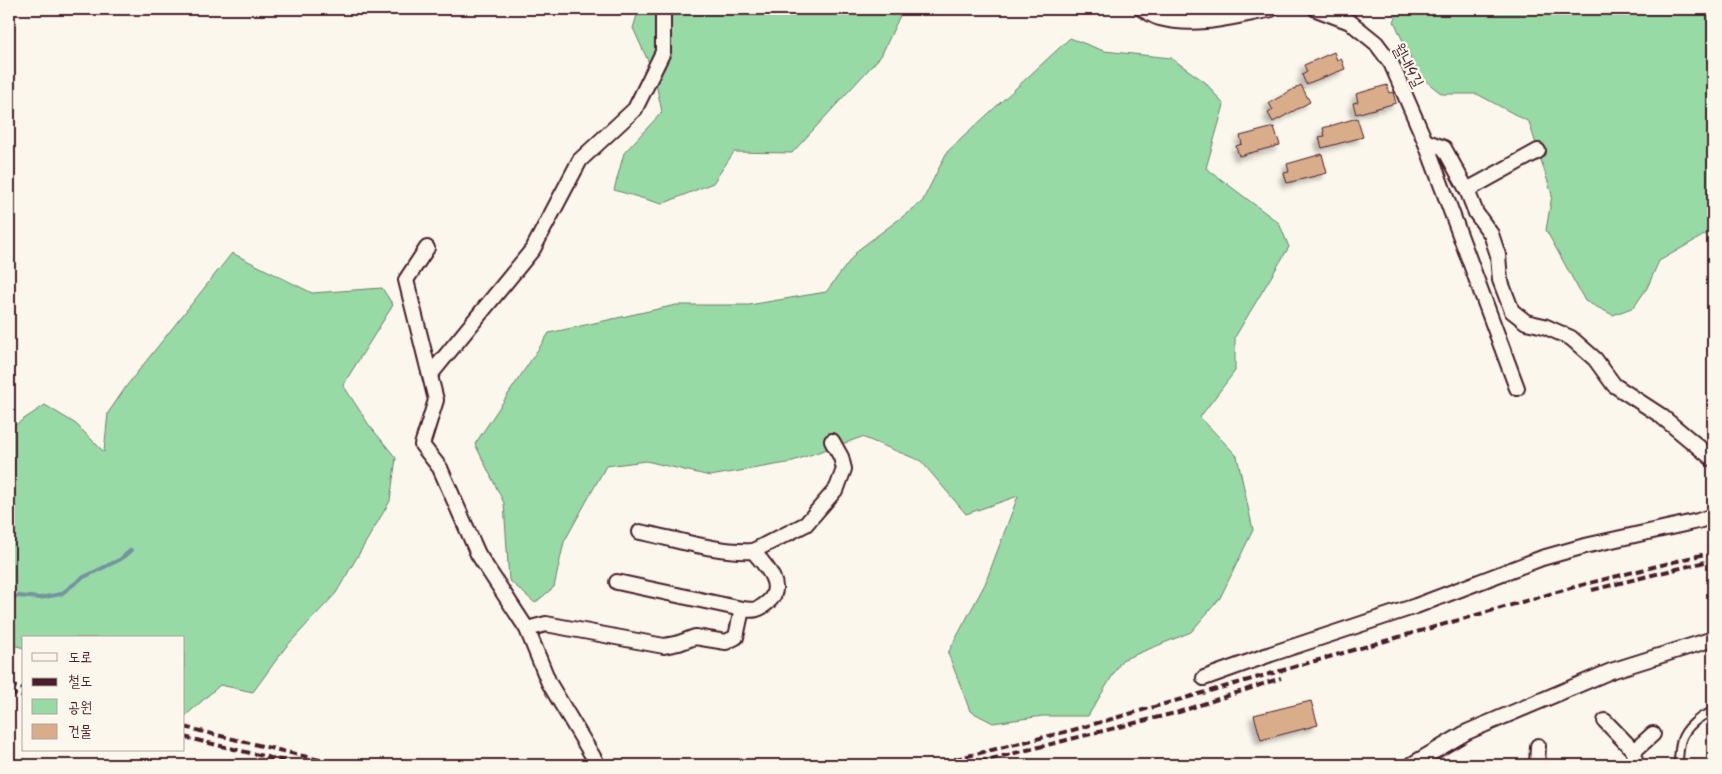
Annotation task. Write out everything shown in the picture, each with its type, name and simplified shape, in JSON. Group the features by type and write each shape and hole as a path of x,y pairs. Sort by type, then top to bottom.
{"street":[{"path":"430,375 533,249 580,160 635,109 664,52 663,9"},
{"path":"1142,9 1158,18 1189,23 1210,21 1272,9"},
{"name":"월내4길","path":"1316,9 1350,22 1376,43 1391,63 1425,141 1517,388"},
{"path":"1425,141 1444,148 1467,190 1476,213 1492,234 1498,255 1500,280 1512,311 1526,322 1544,326 1571,338 1595,359 1614,385 1660,415 1713,459"},
{"path":"1467,190 1538,151"},
{"path":"428,248 406,280 436,400 422,445 440,468 478,554 527,629 550,684 598,765"},
{"path":"640,532 740,552 754,551 806,524 837,488 844,469 842,457 832,441"},
{"path":"1204,678 1416,606 1542,558 1713,516"},
{"path":"617,582 752,611 758,610 772,598 776,590 775,581 754,551"},
{"path":"527,629 546,624 664,646 695,637 726,642 736,638 742,609"},
{"path":"1411,765 1467,732 1602,675 1713,639"},
{"path":"1605,721 1634,751 1635,765"},
{"path":"1634,751 1654,734"},
{"path":"1537,765 1538,746"}],"lane":[{"path":"1678,765 1681,740 1686,732 1697,720 1713,712"}],"green space":[{"path":"639,9 903,9 881,56 792,153 734,152 713,183 662,204 614,190 624,153 662,112 654,74 633,28"},
{"path":"1400,9 1713,9 1713,230 1659,261 1647,288 1634,307 1613,315 1585,301 1546,230 1552,195 1529,122 1477,94 1442,94 1418,75 1394,21"},
{"path":"1070,38 1104,51 1171,58 1205,82 1224,105 1206,168 1279,223 1289,247 1235,337 1235,371 1200,417 1237,456 1253,530 1220,598 1191,632 1122,660 1088,716 1043,716 993,723 970,711 948,653 985,584 1018,496 966,514 921,461 862,437 787,463 710,476 646,461 606,466 564,542 554,587 535,603 509,580 504,503 475,444 549,333 676,305 749,305 826,292 858,250 922,202 947,152"},
{"path":"232,253 312,293 382,288 393,305 343,385 369,425 396,458 390,501 336,593 285,648 253,692 220,685 185,716 185,636 22,636 22,647 9,644 9,429 45,405 76,424 104,452 108,413 128,384"}],"building":[{"path":"1334,52 1337,60 1341,58 1345,69 1306,84 1302,75 1307,72 1304,65"},
{"path":"1301,85 1310,102 1273,122 1268,113 1273,110 1269,103"},
{"path":"1387,85 1389,93 1393,92 1396,103 1356,114 1353,103 1358,102 1356,94"},
{"path":"1357,118 1363,137 1322,148 1319,137 1325,136 1323,128"},
{"path":"1274,127 1280,145 1239,156 1236,146 1242,144 1240,136"},
{"path":"1322,154 1327,173 1287,183 1284,173 1289,172 1287,164"},
{"path":"1311,701 1318,725 1261,740 1254,715"}],"waterway":[{"path":"9,600 18,596 40,598 61,594 82,578 121,559 131,550"}],"railway":[{"path":"931,765 1073,730 1578,586 1713,552"},
{"path":"1592,590 1713,560"},
{"path":"967,765 1179,712 1281,678"},
{"path":"9,685 22,688"},
{"path":"9,693 22,696"},
{"path":"185,727 340,765"},
{"path":"185,737 300,765"}]}
